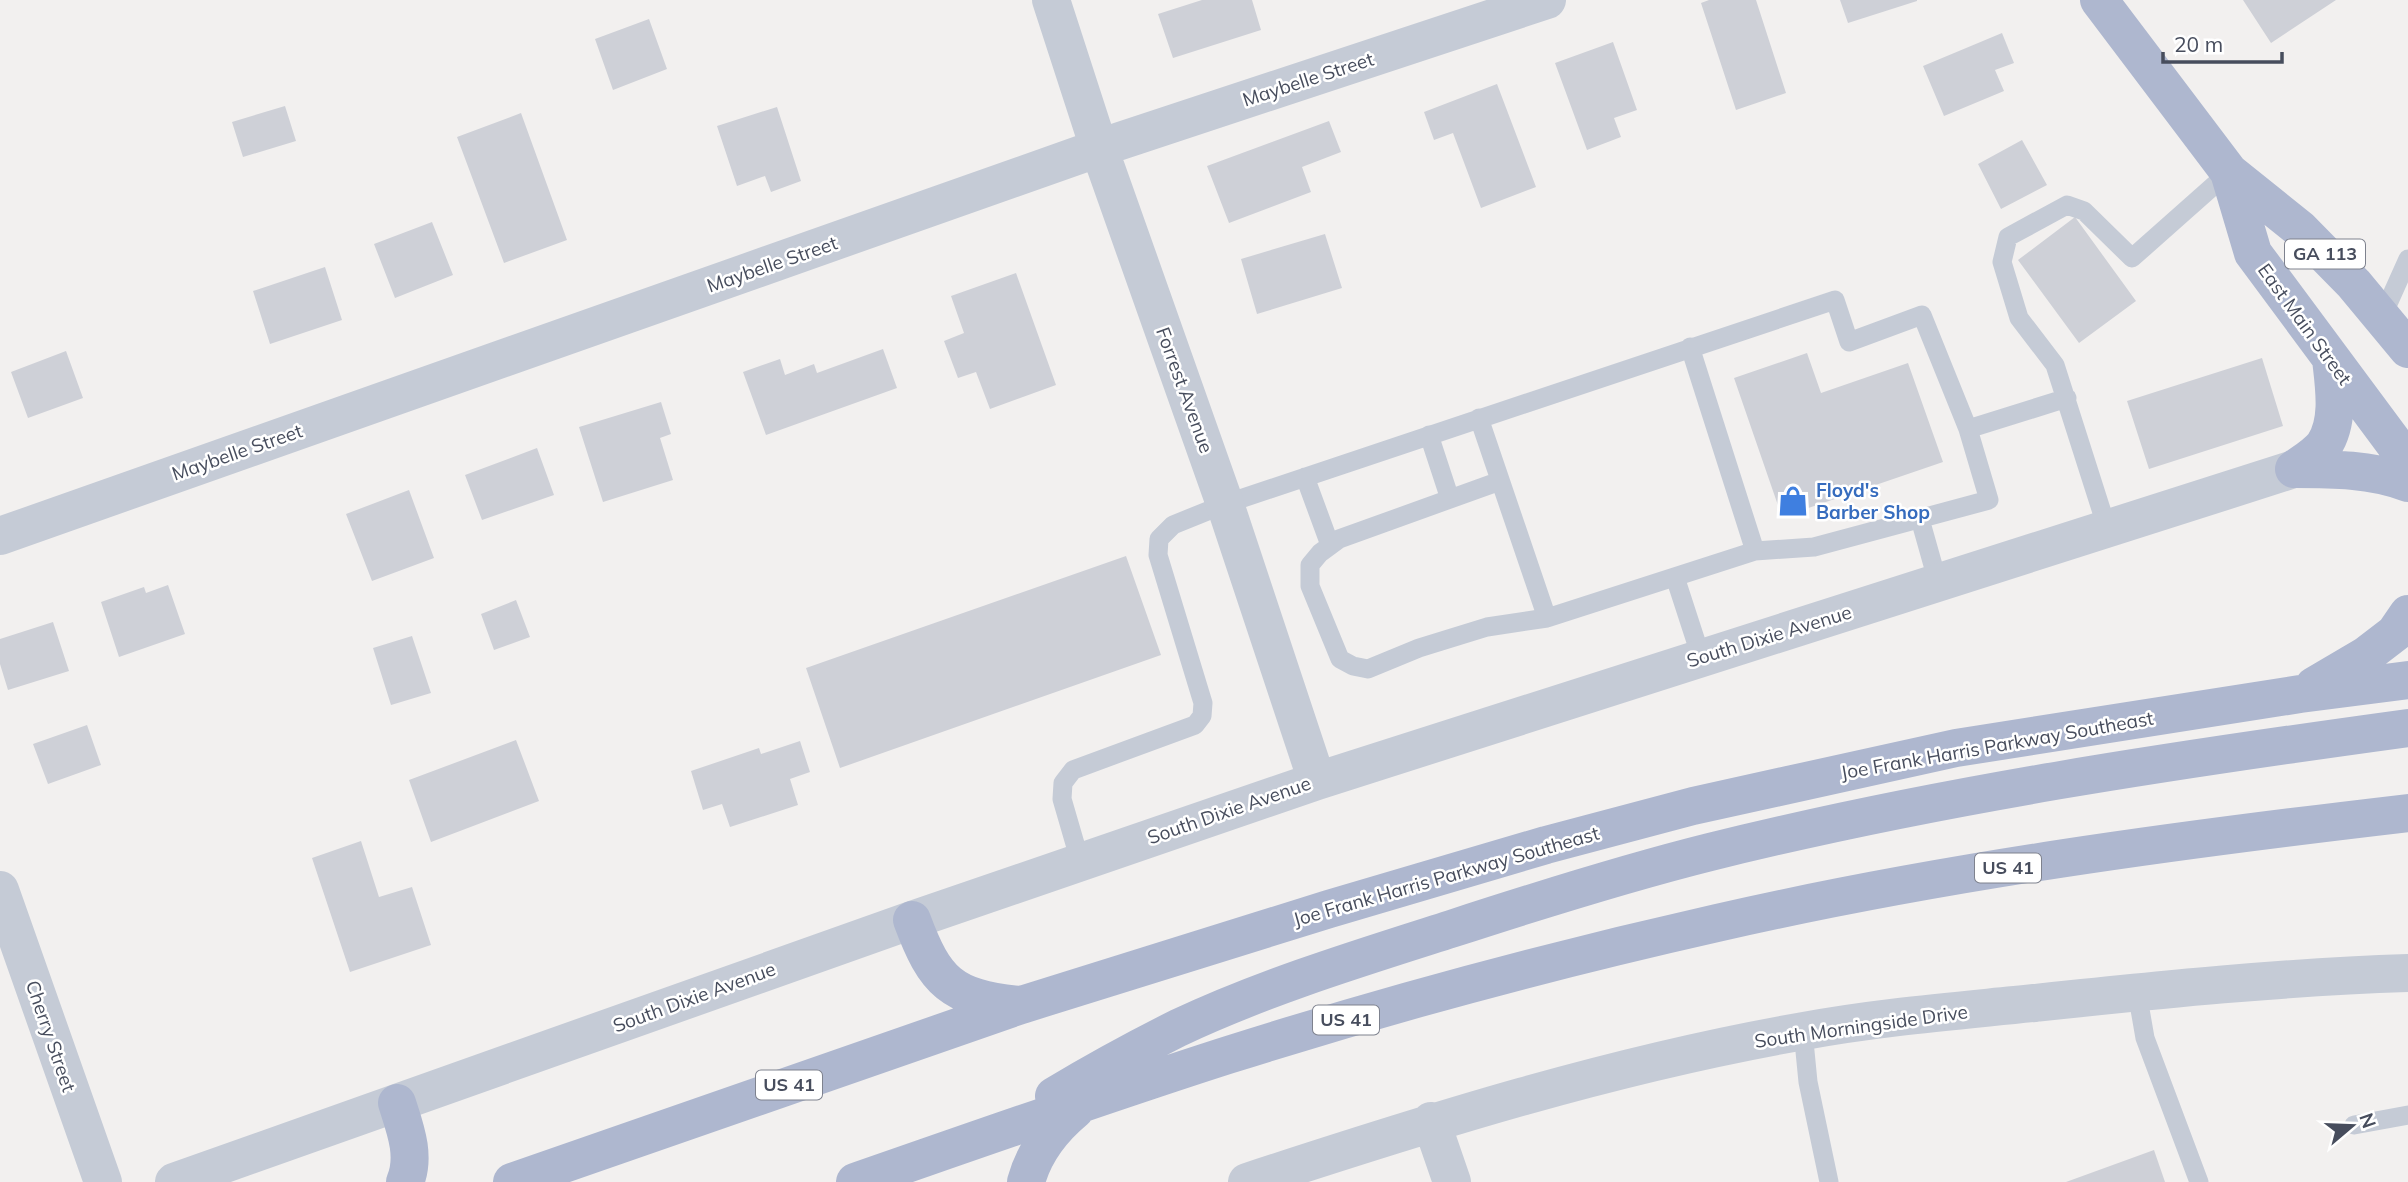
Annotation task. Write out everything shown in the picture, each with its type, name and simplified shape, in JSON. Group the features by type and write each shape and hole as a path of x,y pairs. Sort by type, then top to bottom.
{"main road":[{"name":"East Main Street","path":"2099,0 2229,172 2300,229 2354,284 2408,349"},
{"name":"East Main Street","path":"2229,172 2253,253 2408,462"},
{"path":"2294,469 2313,456 2324,444 2330,431 2335,396 2331,359"},
{"path":"2294,469 2360,471 2408,483"},
{"path":"2301,694 2365,656 2395,633 2408,614"},
{"name":"Joe Frank Harris Parkway Southeast","path":"512,1182 546,1174 1021,1005 1341,905 1546,845 1693,806 1956,748 2408,680"},
{"path":"996,1133 1115,1061 1180,1027 1335,967 1617,876 1710,852 1890,812 2060,780 2408,728"},
{"name":"US 41","path":"855,1182 1228,1055 1483,981 1726,921 1980,872 2312,824 2408,813"},
{"path":"912,920 930,964 948,985 972,997 1021,1005"},
{"path":"397,1103 410,1160 405,1182"},
{"path":"1026,1182 1040,1146 1058,1124 1082,1105"}],"street":[{"name":"Forrest Avenue","path":"1051,0 1099,148 1225,504 1317,781"},
{"name":"Maybelle Street","path":"0,536 1099,148 1547,0"},
{"name":"South Dixie Avenue","path":"174,1182 1080,861 1317,781 2294,469"},
{"name":"Cherry Street","path":"0,890 103,1182"},
{"name":"South Morningside Drive","path":"1247,1182 1431,1121 1616,1072 1803,1031 1891,1018 2137,992 2247,982 2408,973"},
{"path":"1431,1121 1452,1182"}],"lane":[{"path":"2107,528 2055,365 2019,317 2002,262 2008,237 2067,205 2084,211 2132,258 2229,172"},
{"path":"2382,317 2408,259"},
{"path":"1080,861 1062,799 1063,783 1073,770 1195,725 1202,716 1203,702 1158,555 1159,539 1174,525 1225,504 1835,300 1849,342 1922,315 1968,429 1989,500 1814,547 1755,551 1547,618 1487,627 1419,648 1368,669 1353,666 1340,659 1310,586 1310,565 1339,539 1500,481"},
{"path":"1690,347 1755,551"},
{"path":"1968,429 2067,398"},
{"path":"1479,418 1547,618"},
{"path":"1429,435 1450,499"},
{"path":"1305,477 1330,545"},
{"path":"1920,519 1938,583"},
{"path":"1675,577 1701,657"},
{"path":"2137,992 2145,1038 2199,1182"},
{"path":"1803,1031 1808,1082 1829,1182"},
{"path":"2354,1125 2408,1115"}],"building":[{"path":"1202,0 1252,0 1261,30 1173,58 1158,14"},
{"path":"1709,0 1756,0 1786,93 1736,110 1701,3"},
{"path":"1840,0 1917,0 1917,1 1848,23"},
{"path":"2243,0 2336,0 2271,43"},
{"path":"649,19 667,69 613,90 595,39"},
{"path":"2002,33 2014,63 1995,70 2004,91 1944,116 1923,66"},
{"path":"1613,42 1637,110 1614,118 1621,137 1587,150 1555,63"},
{"path":"1497,84 1536,187 1481,208 1453,133 1434,140 1424,112"},
{"path":"285,106 296,141 243,157 232,122"},
{"path":"777,107 801,181 771,192 765,176 737,186 717,126"},
{"path":"521,113 567,240 504,263 457,137"},
{"path":"1329,121 1341,152 1302,167 1311,192 1229,223 1207,166"},
{"path":"2022,140 2047,185 2001,209 1978,164"},
{"path":"2075,217 2136,301 2079,343 2018,260"},
{"path":"432,222 453,275 395,298 374,244"},
{"path":"1325,234 1342,288 1257,314 1241,259"},
{"path":"325,267 342,320 270,344 253,291"},
{"path":"1016,273 1056,385 990,409 976,372 958,378 944,341 964,333 951,296"},
{"path":"883,349 897,388 766,435 743,372 780,359 785,375 814,364 817,373"},
{"path":"66,351 83,398 28,418 11,372"},
{"path":"1807,353 1821,393 1908,363 1943,462 1782,517 1734,378"},
{"path":"2262,358 2283,426 2149,469 2127,401"},
{"path":"661,402 671,434 660,438 673,480 603,502 579,427"},
{"path":"537,448 554,495 482,520 465,475"},
{"path":"409,490 434,558 372,581 346,514"},
{"path":"1126,556 1161,655 840,768 806,668"},
{"path":"168,585 185,634 119,657 101,602 144,587 146,593"},
{"path":"516,600 530,637 494,650 481,614"},
{"path":"53,622 69,671 8,690 0,664 0,639"},
{"path":"412,636 431,693 391,705 373,648"},
{"path":"87,725 101,765 48,784 33,744"},
{"path":"516,740 539,801 431,842 409,780"},
{"path":"800,741 810,772 790,779 798,805 730,827 722,804 703,810 691,771 759,748 761,754"},
{"path":"361,841 379,897 412,887 431,945 350,972 312,858"},
{"path":"2154,1150 2165,1182 2066,1182"}],"place":[{"name":"Floyd's Barber Shop","path":"1793,501"}]}
